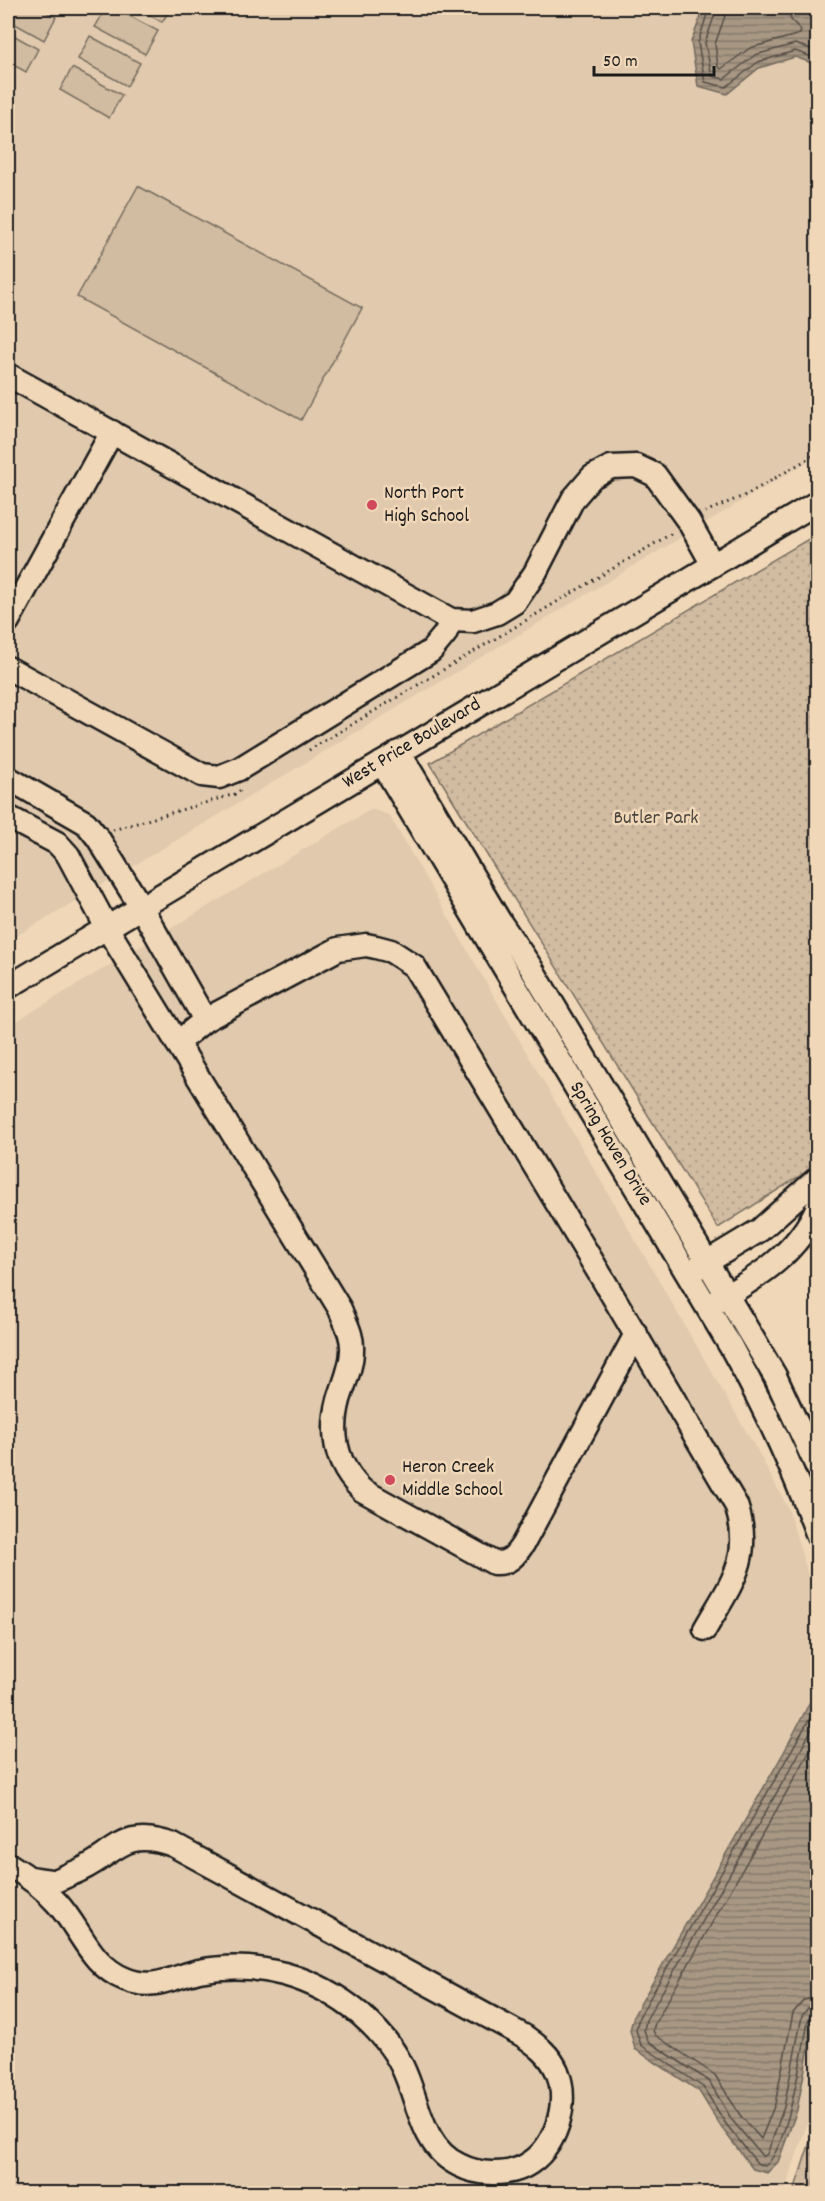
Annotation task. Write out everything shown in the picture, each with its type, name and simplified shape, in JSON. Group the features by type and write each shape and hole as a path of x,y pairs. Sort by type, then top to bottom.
{"street":[{"path":"8,375 451,620 473,621 497,613 514,602 535,573 573,500 592,477 611,467 636,466 655,475 689,522 713,565"},
{"path":"8,621 112,432"},
{"name":"West Price Boulevard","path":"8,987 818,502"},
{"path":"8,668 202,775 219,777 239,769 431,651 445,634 451,620"},
{"name":"Spring Haven Drive","path":"391,757 530,966 708,1261 775,1376 818,1469"},
{"name":"Spring Haven Drive","path":"391,757 753,1386 777,1434 818,1536"},
{"path":"8,778 86,823 98,838 141,908 205,1020"},
{"path":"57,843 73,815"},
{"path":"8,817 57,843 68,855 107,928 340,1310 350,1333 352,1348 350,1365 335,1419 336,1448 341,1463 350,1478 362,1490 494,1563 502,1564 509,1561 523,1544 636,1334"},
{"path":"177,1043 205,1020 338,949 366,945 391,951 414,966 636,1334 736,1505 743,1525 740,1562 705,1629"},
{"path":"687,1274 760,1230 818,1178"},
{"path":"707,1307 754,1279 788,1253 807,1228 818,1206"},
{"path":"8,1864 31,1878 58,1904 99,1962 108,1971 124,1979 141,1985 159,1983 199,1971 256,1967 292,1975 338,1999 360,2014 385,2040 401,2063 412,2087 426,2134 436,2147 459,2166 491,2174 512,2170 525,2166 539,2155 550,2140 559,2121 562,2085 556,2069 544,2051 524,2036 173,1845 156,1839 143,1838 116,1847 79,1872 55,1881 31,1878"}],"shaded area":[{"name":"North Port High School","path":"8,8 818,8 817,456 8,941"},
{"name":"Heron Creek Middle School","path":"371,809 389,815 758,1452 788,1508 817,1605 817,2094 784,2193 8,2193 8,1026"}],"green space":[{"path":"8,8 39,8 56,17 44,40 8,20"},
{"path":"106,8 115,8 158,31 145,54 95,27"},
{"path":"136,8 171,8 162,22"},
{"path":"8,32 38,49 26,72 8,62"},
{"path":"90,36 140,63 127,86 78,59"},
{"path":"72,68 122,95 109,118 60,90"},
{"path":"138,186 362,308 301,420 77,297"},
{"name":"Butler Park","path":"817,534 817,1165 718,1228 430,763"},
{"path":"817,2120 817,2193 793,2193 794,2191"}],"water":[{"path":"704,8 803,8 817,12 817,65 795,57 759,68 727,94 698,86 691,42"},
{"path":"817,1698 817,2006 797,2110 778,2162 767,2173 753,2169 721,2127 699,2091 635,2049 630,2030 634,2015 784,1752 811,1700"}],"place":[{"name":"North Port High School","path":"372,505"},
{"name":"Heron Creek Middle School","path":"390,1480"}]}
